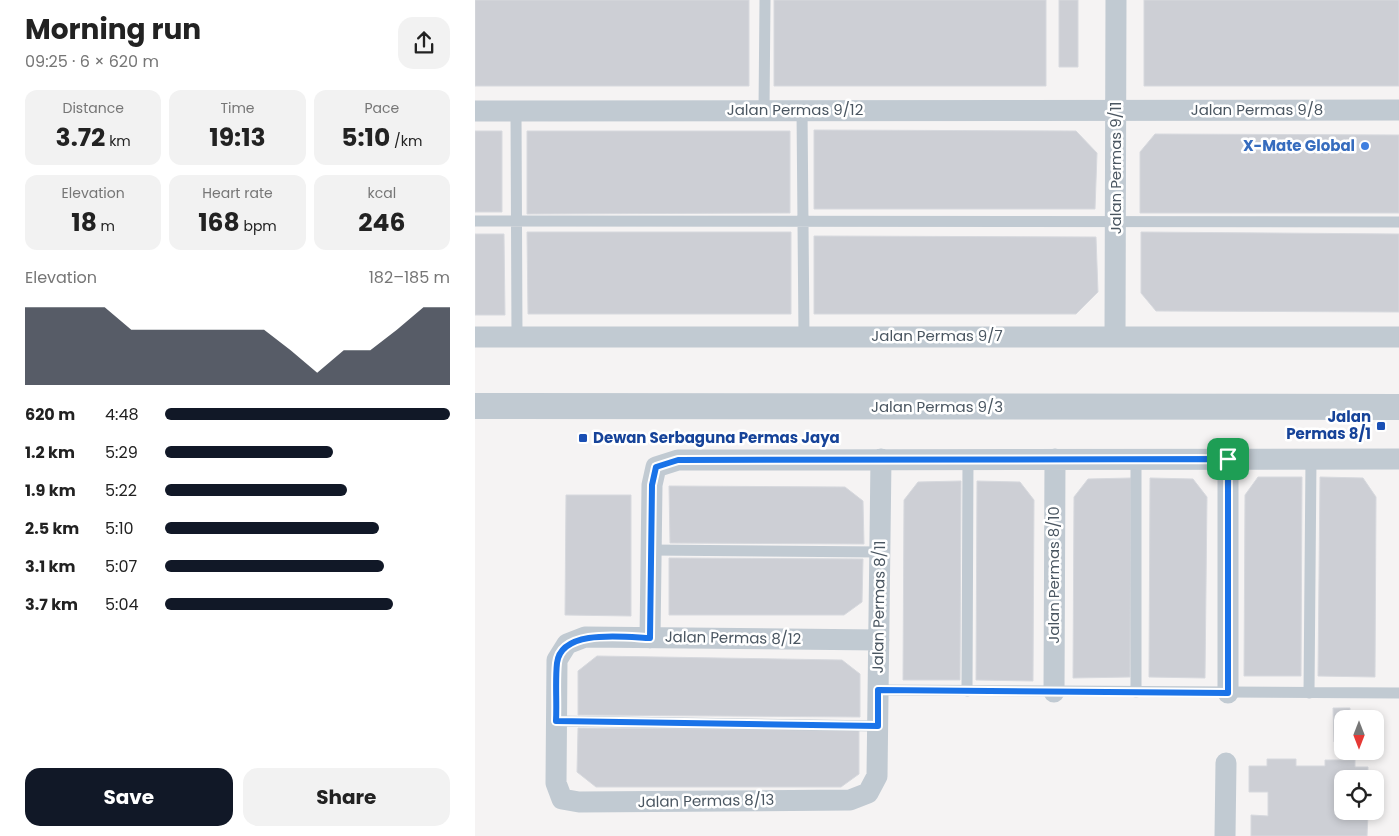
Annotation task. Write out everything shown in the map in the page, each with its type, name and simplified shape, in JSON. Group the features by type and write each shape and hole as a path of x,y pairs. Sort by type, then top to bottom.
{"street":[{"name":"Jalan Permas 9/11","path":"1115,336 1116,0"},
{"name":"Jalan Permas 9/12","path":"475,111 1116,110"},
{"name":"Jalan Permas 9/8","path":"1116,110 1399,110"},
{"name":"Jalan Permas 9/7","path":"475,337 1399,337"},
{"name":"Jalan Permas 9/3","path":"475,406 1399,408"},
{"name":"Jalan Permas 8/11","path":"849,800 868,793 877,776 881,459"},
{"name":"Jalan Permas 8/10","path":"1054,692 1055,459"},
{"path":"1228,459 1228,693"},
{"path":"650,638 652,485 656,467 678,460 1399,459"},
{"name":"Jalan Permas 8/12","path":"562,799 556,783 557,660 567,644 585,637 879,640"},
{"path":"1225,836 1226,763"},
{"name":"Jalan Permas 8/13","path":"562,799 579,802 849,800"}],"lane":[{"path":"763,110 765,0"},
{"path":"802,110 803,336"},
{"path":"516,111 517,337"},
{"path":"475,221 1399,222"},
{"path":"967,691 968,459"},
{"path":"1136,459 1136,692"},
{"path":"1309,693 1311,459"},
{"path":"651,550 880,552"},
{"path":"878,690 1399,693"},
{"path":"556,721 878,726"}],"building":[{"path":"475,0 749,0 749,86 475,86"},
{"path":"774,0 1046,0 1046,86 774,86"},
{"path":"1059,0 1078,0 1078,67 1059,67"},
{"path":"1144,0 1399,0 1399,86 1144,86"},
{"path":"814,130 1076,131 1097,153 1095,209 814,209"},
{"path":"475,131 502,131 502,212 475,212"},
{"path":"527,131 790,131 790,213 527,214"},
{"path":"1155,134 1399,135 1399,213 1140,213 1140,152"},
{"path":"527,232 791,232 791,314 528,314"},
{"path":"1141,232 1399,234 1399,312 1156,311 1141,293"},
{"path":"475,234 504,234 505,315 475,315"},
{"path":"814,236 1096,237 1098,292 1076,314 814,314"},
{"path":"1258,477 1302,477 1301,676 1244,676 1245,495"},
{"path":"1320,477 1363,478 1376,497 1375,677 1318,676"},
{"path":"1131,478 1130,677 1073,678 1074,497 1088,479"},
{"path":"1150,478 1193,479 1207,497 1205,678 1149,677"},
{"path":"961,481 960,680 903,680 904,500 918,482"},
{"path":"977,481 1020,482 1034,500 1033,681 976,680"},
{"path":"669,486 845,487 863,501 864,544 670,543"},
{"path":"566,495 631,495 631,616 565,615"},
{"path":"669,558 863,559 862,602 844,615 669,615"},
{"path":"597,656 842,660 860,674 860,717 578,715 578,671"},
{"path":"1333,708 1350,708 1350,710 1334,710 1334,742"},
{"path":"578,728 859,730 859,774 841,787 596,787 577,772"},
{"path":"1267,759 1296,759 1296,766 1325,766 1325,760 1355,760 1355,767 1368,767 1368,770 1334,770 1334,820 1368,820 1367,836 1251,836 1251,815 1268,816 1268,792 1249,792 1249,766 1267,766"}],"place":[{"name":"X-Mate Global","path":"1365,146"},
{"name":"Jalan Permas 8/1","path":"1381,426"},
{"name":"Dewan Serbaguna Permas Jaya","path":"583,438"}],"route":[{"path":"1228,459 1228,693 878,690 878,726 556,721 557,660 567,644 585,637 650,638 652,485 656,467 678,460 1228,459"}]}
